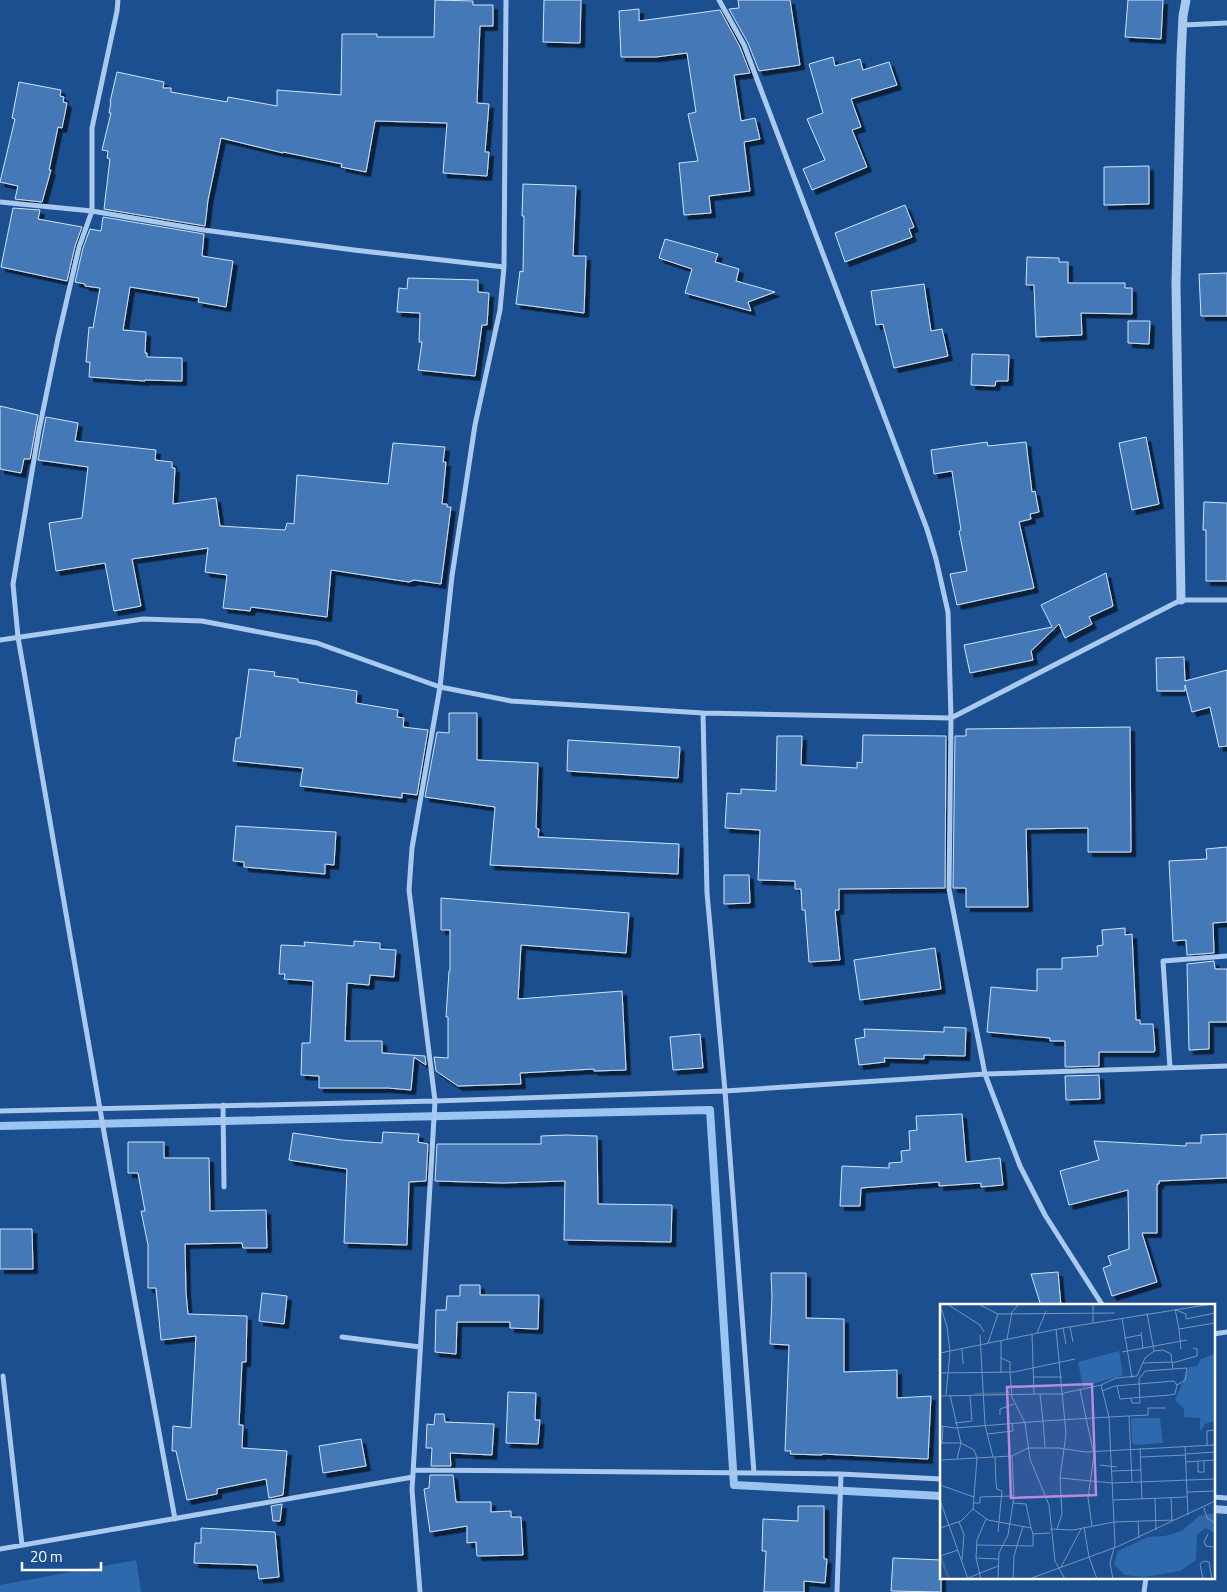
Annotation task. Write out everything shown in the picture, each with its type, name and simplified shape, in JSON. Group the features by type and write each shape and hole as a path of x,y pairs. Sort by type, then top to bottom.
{"street":[{"path":"118,0 92,128 92,211 77,256 38,430 13,584 18,637 99,1108 174,1519"},
{"path":"420,1592 412,1477 435,1101 409,890 412,848 440,686 453,566 475,425 500,310 504,267 506,0"},
{"path":"719,0 744,45 927,529 936,559 948,612 951,718 949,889 985,1074 1020,1166 1028,1182 1045,1215 1102,1304"},
{"path":"1181,600 1176,284 1183,24 1186,0"},
{"path":"1183,24 1227,23"},
{"path":"0,202 92,211 204,230 504,267"},
{"path":"0,640 143,619 202,621 317,643 440,686 511,701 703,713 951,718 1181,600 1227,600"},
{"path":"703,713 707,893 725,1091 754,1472"},
{"path":"1170,1068 1163,961 1227,956"},
{"path":"0,1111 435,1101 725,1091 985,1074 1227,1066"},
{"path":"223,1105 224,1187"},
{"path":"1214,1334 1227,1332"},
{"path":"342,1337 420,1347"},
{"path":"3,1376 22,1545"},
{"path":"413,1470 754,1472 940,1479"},
{"path":"837,1592 841,1474"},
{"path":"0,1549 412,1477"},
{"path":"1214,1497 1227,1498"}],"shaded area":[{"path":"136,1560 141,1592 0,1592 0,1585"}],"building":[{"path":"435,0 473,1 473,5 493,5 493,26 480,26 477,103 489,104 485,152 489,152 487,176 443,173 447,123 375,121 366,172 341,167 342,164 283,153 221,138 208,200 205,226 104,209 110,159 107,158 108,151 102,150 111,113 109,113 110,102 117,72 164,82 163,88 171,88 171,92 227,102 228,97 277,106 277,90 341,95 342,34 377,34 377,37 434,37"},
{"path":"544,0 581,0 580,43 543,42"},
{"path":"738,0 790,0 800,65 759,71 748,43 729,9 739,8"},
{"path":"1128,0 1163,0 1161,39 1125,37"},
{"path":"639,9 639,21 720,10 740,47 750,73 734,75 741,121 755,118 760,139 744,142 750,191 709,196 711,213 684,215 679,163 698,161 688,114 696,112 687,53 656,57 621,57 619,11"},
{"path":"833,57 835,66 860,59 863,70 889,62 897,85 851,99 861,127 852,130 867,167 812,190 803,169 825,160 807,119 823,113 809,64"},
{"path":"19,82 61,90 60,96 64,97 63,102 67,103 62,128 58,127 49,170 51,170 42,202 15,199 18,186 0,182 15,119 12,118"},
{"path":"1149,166 1149,204 1104,205 1104,167"},
{"path":"523,184 576,186 573,256 586,256 584,313 516,304 520,271 523,272"},
{"path":"905,205 914,227 909,229 912,237 845,262 835,233"},
{"path":"13,208 40,210 38,219 82,227 75,246 67,281 1,267"},
{"path":"103,217 204,234 202,256 233,261 226,307 198,302 199,298 130,287 123,330 146,332 145,353 147,353 147,357 182,358 182,381 145,381 89,377 90,362 86,362 89,327 93,328 100,288 85,286 85,284 75,282 83,248 90,229 101,231"},
{"path":"665,239 718,254 715,262 739,269 736,281 775,292 748,302 751,311 685,293 692,269 659,258"},
{"path":"1027,257 1059,258 1059,262 1068,262 1068,283 1125,283 1125,288 1132,288 1132,314 1081,313 1082,335 1036,337 1034,285 1026,285"},
{"path":"1227,273 1227,316 1201,316 1199,274"},
{"path":"408,278 478,280 478,292 489,293 487,325 482,325 475,376 418,370 422,342 419,342 420,313 397,312 399,288 407,289"},
{"path":"924,284 931,331 942,329 948,356 894,368 883,324 876,325 871,291"},
{"path":"1128,321 1150,321 1149,344 1128,343"},
{"path":"972,354 1009,355 1008,381 996,381 995,386 971,385"},
{"path":"0,406 38,415 30,459 24,459 21,473 0,469"},
{"path":"46,417 78,423 75,441 156,450 155,460 172,462 172,468 175,468 173,504 216,498 220,526 285,530 287,523 294,524 297,475 388,484 393,443 445,447 443,462 446,462 442,504 447,504 447,507 451,507 441,584 414,580 409,582 331,570 327,617 251,607 250,611 223,608 227,575 205,572 208,548 132,559 141,606 114,611 105,563 56,571 49,523 82,518 88,467 38,460"},
{"path":"1146,437 1159,504 1132,510 1119,443"},
{"path":"987,442 988,446 1026,442 1032,492 1035,491 1039,512 1030,514 1031,519 1019,522 1034,588 957,605 950,574 967,571 959,531 961,530 952,471 934,474 931,450"},
{"path":"1204,502 1227,503 1227,581 1206,581 1206,530 1203,530"},
{"path":"1106,573 1113,606 1089,617 1092,624 1065,638 1059,624 1031,651 1033,660 970,673 964,645 1052,627 1041,605"},
{"path":"1184,657 1185,681 1227,670 1227,746 1219,747 1210,707 1192,712 1185,685 1185,691 1157,691 1156,658"},
{"path":"249,669 275,672 274,676 298,679 298,682 357,691 356,703 398,710 397,717 404,718 403,727 428,730 417,795 402,793 402,798 300,786 303,768 233,761 236,738 240,738"},
{"path":"449,713 477,713 477,760 538,763 536,828 539,829 538,837 679,844 678,874 490,865 495,807 425,797 437,732 449,733"},
{"path":"1130,727 1131,852 1088,852 1088,828 1026,829 1028,907 966,907 966,888 953,888 955,736 966,736 966,729"},
{"path":"863,735 946,736 945,888 839,889 839,910 835,910 840,960 809,962 805,910 802,910 801,889 795,889 795,881 758,880 760,830 725,828 727,793 741,794 741,789 776,791 777,736 802,736 801,765 857,768 857,762 862,763"},
{"path":"568,740 680,747 678,778 567,771"},
{"path":"236,826 336,832 334,865 325,864 325,874 244,867 244,862 233,861"},
{"path":"1227,847 1227,922 1213,923 1214,953 1187,955 1186,940 1173,941 1169,861 1207,859 1206,849"},
{"path":"724,875 749,875 750,903 724,904"},
{"path":"441,898 629,913 626,953 521,945 518,999 622,991 626,1070 594,1071 594,1069 520,1073 521,1084 458,1086 436,1071 434,1057 448,1058 448,1017 446,1017 450,971 450,930 441,930"},
{"path":"1125,928 1125,935 1132,934 1136,1020 1140,1020 1140,1024 1153,1024 1154,1052 1099,1052 1099,1066 1065,1067 1065,1041 1050,1041 1050,1038 987,1032 991,987 1037,991 1037,969 1062,969 1062,958 1098,956 1097,946 1103,945 1102,930"},
{"path":"354,941 380,943 380,949 396,950 394,977 370,975 369,985 347,983 345,1041 382,1041 382,1053 425,1056 426,1065 414,1057 411,1090 319,1088 319,1076 301,1075 302,1043 310,1043 313,981 284,979 285,974 279,974 281,945 305,946 304,942 354,946"},
{"path":"935,948 941,989 860,1000 854,960"},
{"path":"1214,961 1215,969 1227,969 1227,1022 1209,1022 1209,1049 1189,1050 1187,964"},
{"path":"944,1027 966,1028 965,1056 924,1055 924,1059 884,1058 885,1062 859,1065 855,1039 865,1037 864,1029 944,1032"},
{"path":"700,1034 703,1068 673,1070 670,1037"},
{"path":"1099,1075 1100,1099 1066,1100 1065,1076"},
{"path":"962,1114 966,1162 1000,1158 1003,1185 981,1187 981,1183 939,1186 939,1182 861,1188 860,1206 840,1206 842,1166 889,1168 889,1163 902,1162 901,1151 910,1150 909,1131 917,1130 916,1116"},
{"path":"383,1132 419,1134 418,1142 428,1144 426,1181 409,1182 407,1245 344,1243 347,1169 289,1160 293,1133 382,1143"},
{"path":"1227,1134 1227,1178 1159,1181 1159,1184 1157,1184 1157,1233 1142,1233 1157,1282 1112,1296 1103,1268 1111,1265 1108,1256 1129,1249 1128,1190 1069,1205 1060,1171 1099,1160 1094,1141 1186,1146 1186,1143 1201,1143 1201,1135"},
{"path":"541,1136 597,1136 598,1204 672,1205 671,1242 564,1240 565,1181 503,1183 435,1181 437,1144 541,1144"},
{"path":"128,1142 164,1142 164,1158 209,1158 210,1211 266,1210 267,1248 243,1248 242,1243 185,1244 186,1293 188,1314 247,1316 246,1362 242,1362 239,1425 243,1425 242,1448 287,1451 283,1495 269,1498 266,1479 217,1489 217,1494 187,1500 176,1451 172,1451 173,1426 191,1428 196,1336 161,1340 156,1288 148,1288 148,1245 141,1211 145,1211 138,1173 128,1173"},
{"path":"0,1229 32,1229 33,1269 0,1269"},
{"path":"1058,1272 1061,1304 1040,1304 1031,1274"},
{"path":"771,1273 806,1273 806,1318 844,1319 844,1372 897,1370 897,1398 931,1396 928,1459 790,1454 791,1451 785,1451 789,1345 770,1344"},
{"path":"460,1285 480,1285 480,1295 539,1295 538,1329 510,1328 510,1322 457,1322 456,1354 435,1352 436,1310 446,1310 447,1296 460,1296"},
{"path":"262,1293 287,1296 284,1324 259,1321"},
{"path":"508,1392 536,1393 535,1420 540,1420 538,1444 506,1443"},
{"path":"435,1414 444,1414 445,1422 494,1424 492,1455 450,1453 451,1466 431,1466 432,1448 426,1448 427,1424 434,1425"},
{"path":"361,1439 366,1466 323,1473 319,1446"},
{"path":"430,1475 453,1475 456,1502 491,1502 491,1512 511,1511 511,1517 521,1517 523,1555 477,1556 476,1542 467,1543 467,1526 430,1532 424,1489 429,1488"},
{"path":"282,1504 280,1521 273,1521 271,1506"},
{"path":"798,1506 824,1506 824,1559 827,1559 825,1583 804,1581 804,1592 764,1592 766,1551 762,1551 763,1519 798,1521"},
{"path":"201,1528 275,1532 279,1577 259,1579 257,1565 194,1563 195,1543 201,1543"},
{"path":"893,1558 940,1560 941,1592 891,1591"}],"waterway":[{"path":"0,1126 710,1110 734,1485 940,1496"},
{"path":"1214,1509 1227,1510"}]}
